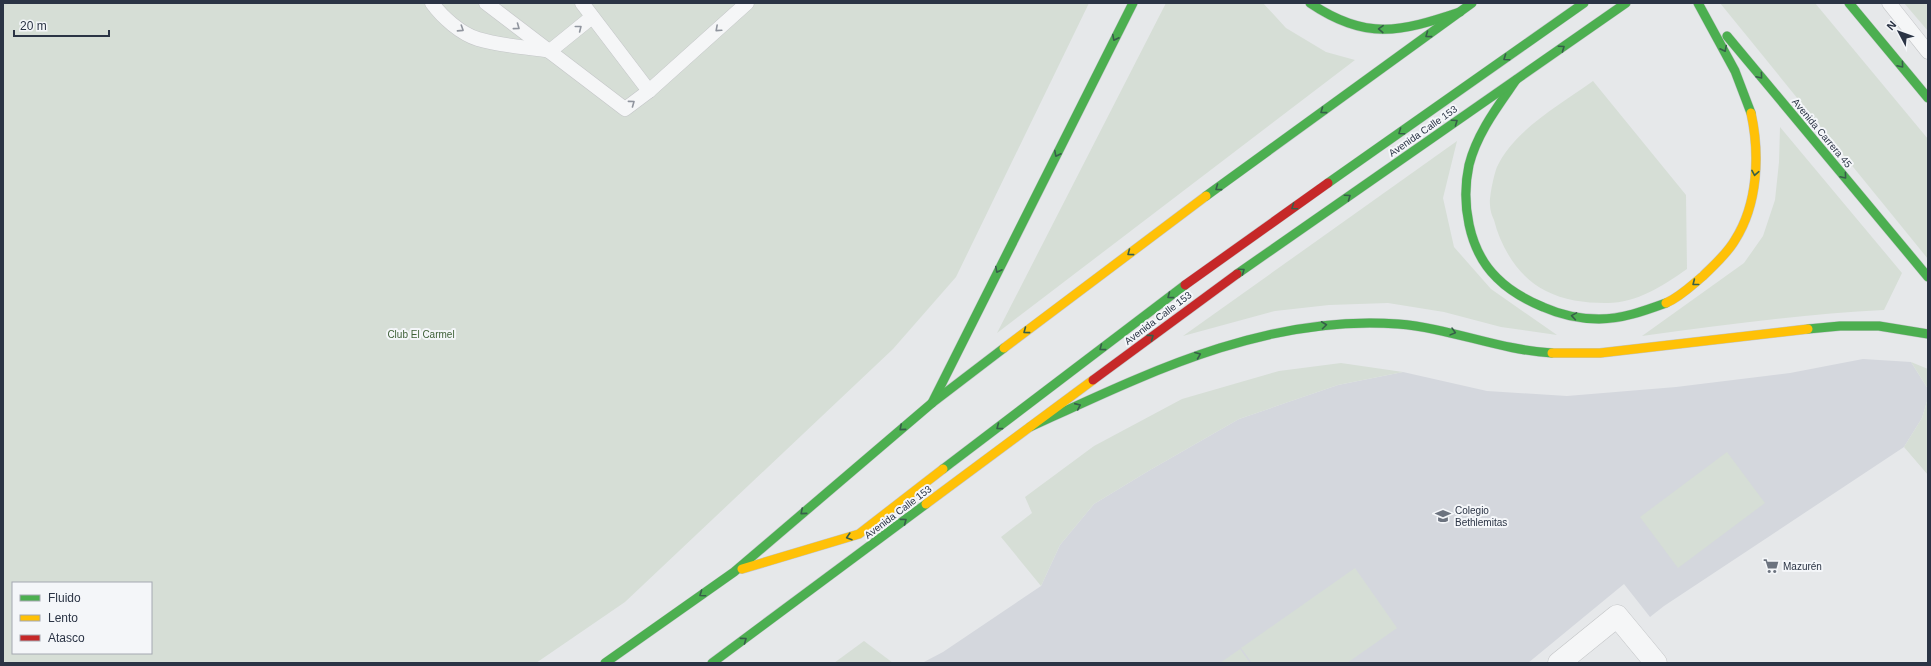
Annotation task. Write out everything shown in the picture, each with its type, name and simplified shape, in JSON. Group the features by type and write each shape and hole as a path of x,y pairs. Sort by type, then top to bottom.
{"main road":[{"path":"932,403 1133,3"},
{"path":"1310,3 1344,21 1372,28 1400,29 1428,23 1460,12"},
{"name":"Avenida Calle 153","path":"605,663 734,572 932,403 1161,229 1472,3"},
{"name":"Avenida Calle 153","path":"734,572 859,534 1196,276 1584,3"},
{"name":"Avenida Calle 153","path":"712,663 1210,293 1626,3"},
{"path":"1516,80 1491,117 1476,145 1467,176 1466,211 1475,242 1490,270 1512,290 1540,305 1570,316 1594,319 1620,318 1671,301 1699,280 1721,259 1736,238 1749,206 1757,163 1751,116 1743,86 1699,3"},
{"name":"Avenida Carrera 45","path":"1699,3 1928,277"},
{"path":"1849,3 1928,98"},
{"path":"1030,427 1117,388 1206,352 1256,336 1294,329 1337,324 1385,323 1441,329 1529,351 1571,354 1600,353 1790,330 1840,326 1879,326 1928,334"}],"street":[{"path":"1559,663 1617,616 1656,663"}],"lane":[{"path":"432,3 439,12 457,27 477,39 550,51 592,17"},
{"path":"582,3 649,91"},
{"path":"490,4 625,108 649,91 747,3"},
{"path":"1889,3 1928,52"}],"shaded area":[{"name":"Colegio Bethlemitas","path":"1863,359 1911,362 1928,389 1928,398 1922,418 1904,447 1664,606 1650,617 1624,584 1528,663 922,663 943,652 1041,586 1060,545 1094,504 1239,419 1338,385 1403,372 1487,391 1567,396 1676,387 1790,373"}],"green space":[{"name":"Club El Carmel","path":"3,3 1089,3 956,277 893,349 625,602 536,663 3,663"},
{"path":"1166,3 1263,3 1286,28 1326,52 1355,60 997,333"},
{"path":"1720,3 1815,3 1928,139 1928,259"},
{"path":"1904,3 1928,3 1928,31"},
{"path":"1593,81 1686,195 1687,269 1648,293 1616,303 1582,302 1560,297 1536,285 1527,278 1512,261 1506,251 1497,231 1490,207 1491,192 1497,167 1515,141 1539,119"},
{"path":"1780,127 1902,273 1884,310 1793,317 1642,336 1744,263 1763,236 1775,200 1779,162"},
{"path":"1457,141 1443,198 1454,247 1491,289 1557,335 1501,327 1444,312 1388,303 1329,305 1275,311 1183,336"},
{"path":"1911,362 1928,369 1928,389"},
{"path":"1341,363 1403,372 1338,385 1239,419 1150,470 1094,504 1060,545 1041,586 1001,537 1032,513 1025,497 1094,446 1182,399 1279,371"},
{"path":"1928,398 1928,475 1904,447 1922,418"},
{"path":"1727,452 1765,503 1678,568 1640,517"},
{"path":"1355,568 1397,628 1347,663 1252,663 1241,648"},
{"path":"864,641 893,663 834,663"},
{"path":"1240,649 1250,663 1220,663"}],"traffic: fast":[{"path":"932,403 1133,3"},
{"path":"1310,3 1330,15 1366,28 1401,28 1439,19 1460,12"},
{"path":"1206,196 1472,3"},
{"path":"1328,183 1584,3"},
{"path":"1237,274 1626,3"},
{"path":"1698,3 1735,71 1751,113"},
{"path":"1849,3 1928,98"},
{"path":"1727,36 1928,277"},
{"path":"1516,80 1489,120 1477,142 1469,165 1466,194 1469,225 1473,240 1487,267 1502,283 1518,295 1550,310 1570,316 1592,319 1616,318 1641,312 1666,303"},
{"path":"943,469 1185,285"},
{"path":"1030,427 1163,368 1254,338 1301,328 1349,323 1398,324 1437,330 1513,348 1552,353"},
{"path":"1808,329 1840,326 1879,326 1928,334"},
{"path":"605,663 734,572 932,403 1004,348"},
{"path":"712,663 926,504"}],"traffic: slow":[{"path":"1666,303 1676,298 1703,276 1724,255 1732,245 1743,226 1753,195 1755,178 1756,145 1751,113"},
{"path":"1004,348 1206,196"},
{"path":"1552,353 1600,353 1808,329"},
{"path":"926,504 1093,380"},
{"path":"742,569 859,534 943,469"}],"traffic: jam":[{"path":"1185,285 1328,183"},
{"path":"1093,380 1237,274"}],"place":[{"name":"Colegio Bethlemitas","path":"1443,516"},
{"name":"Mazurén","path":"1771,566"}]}
